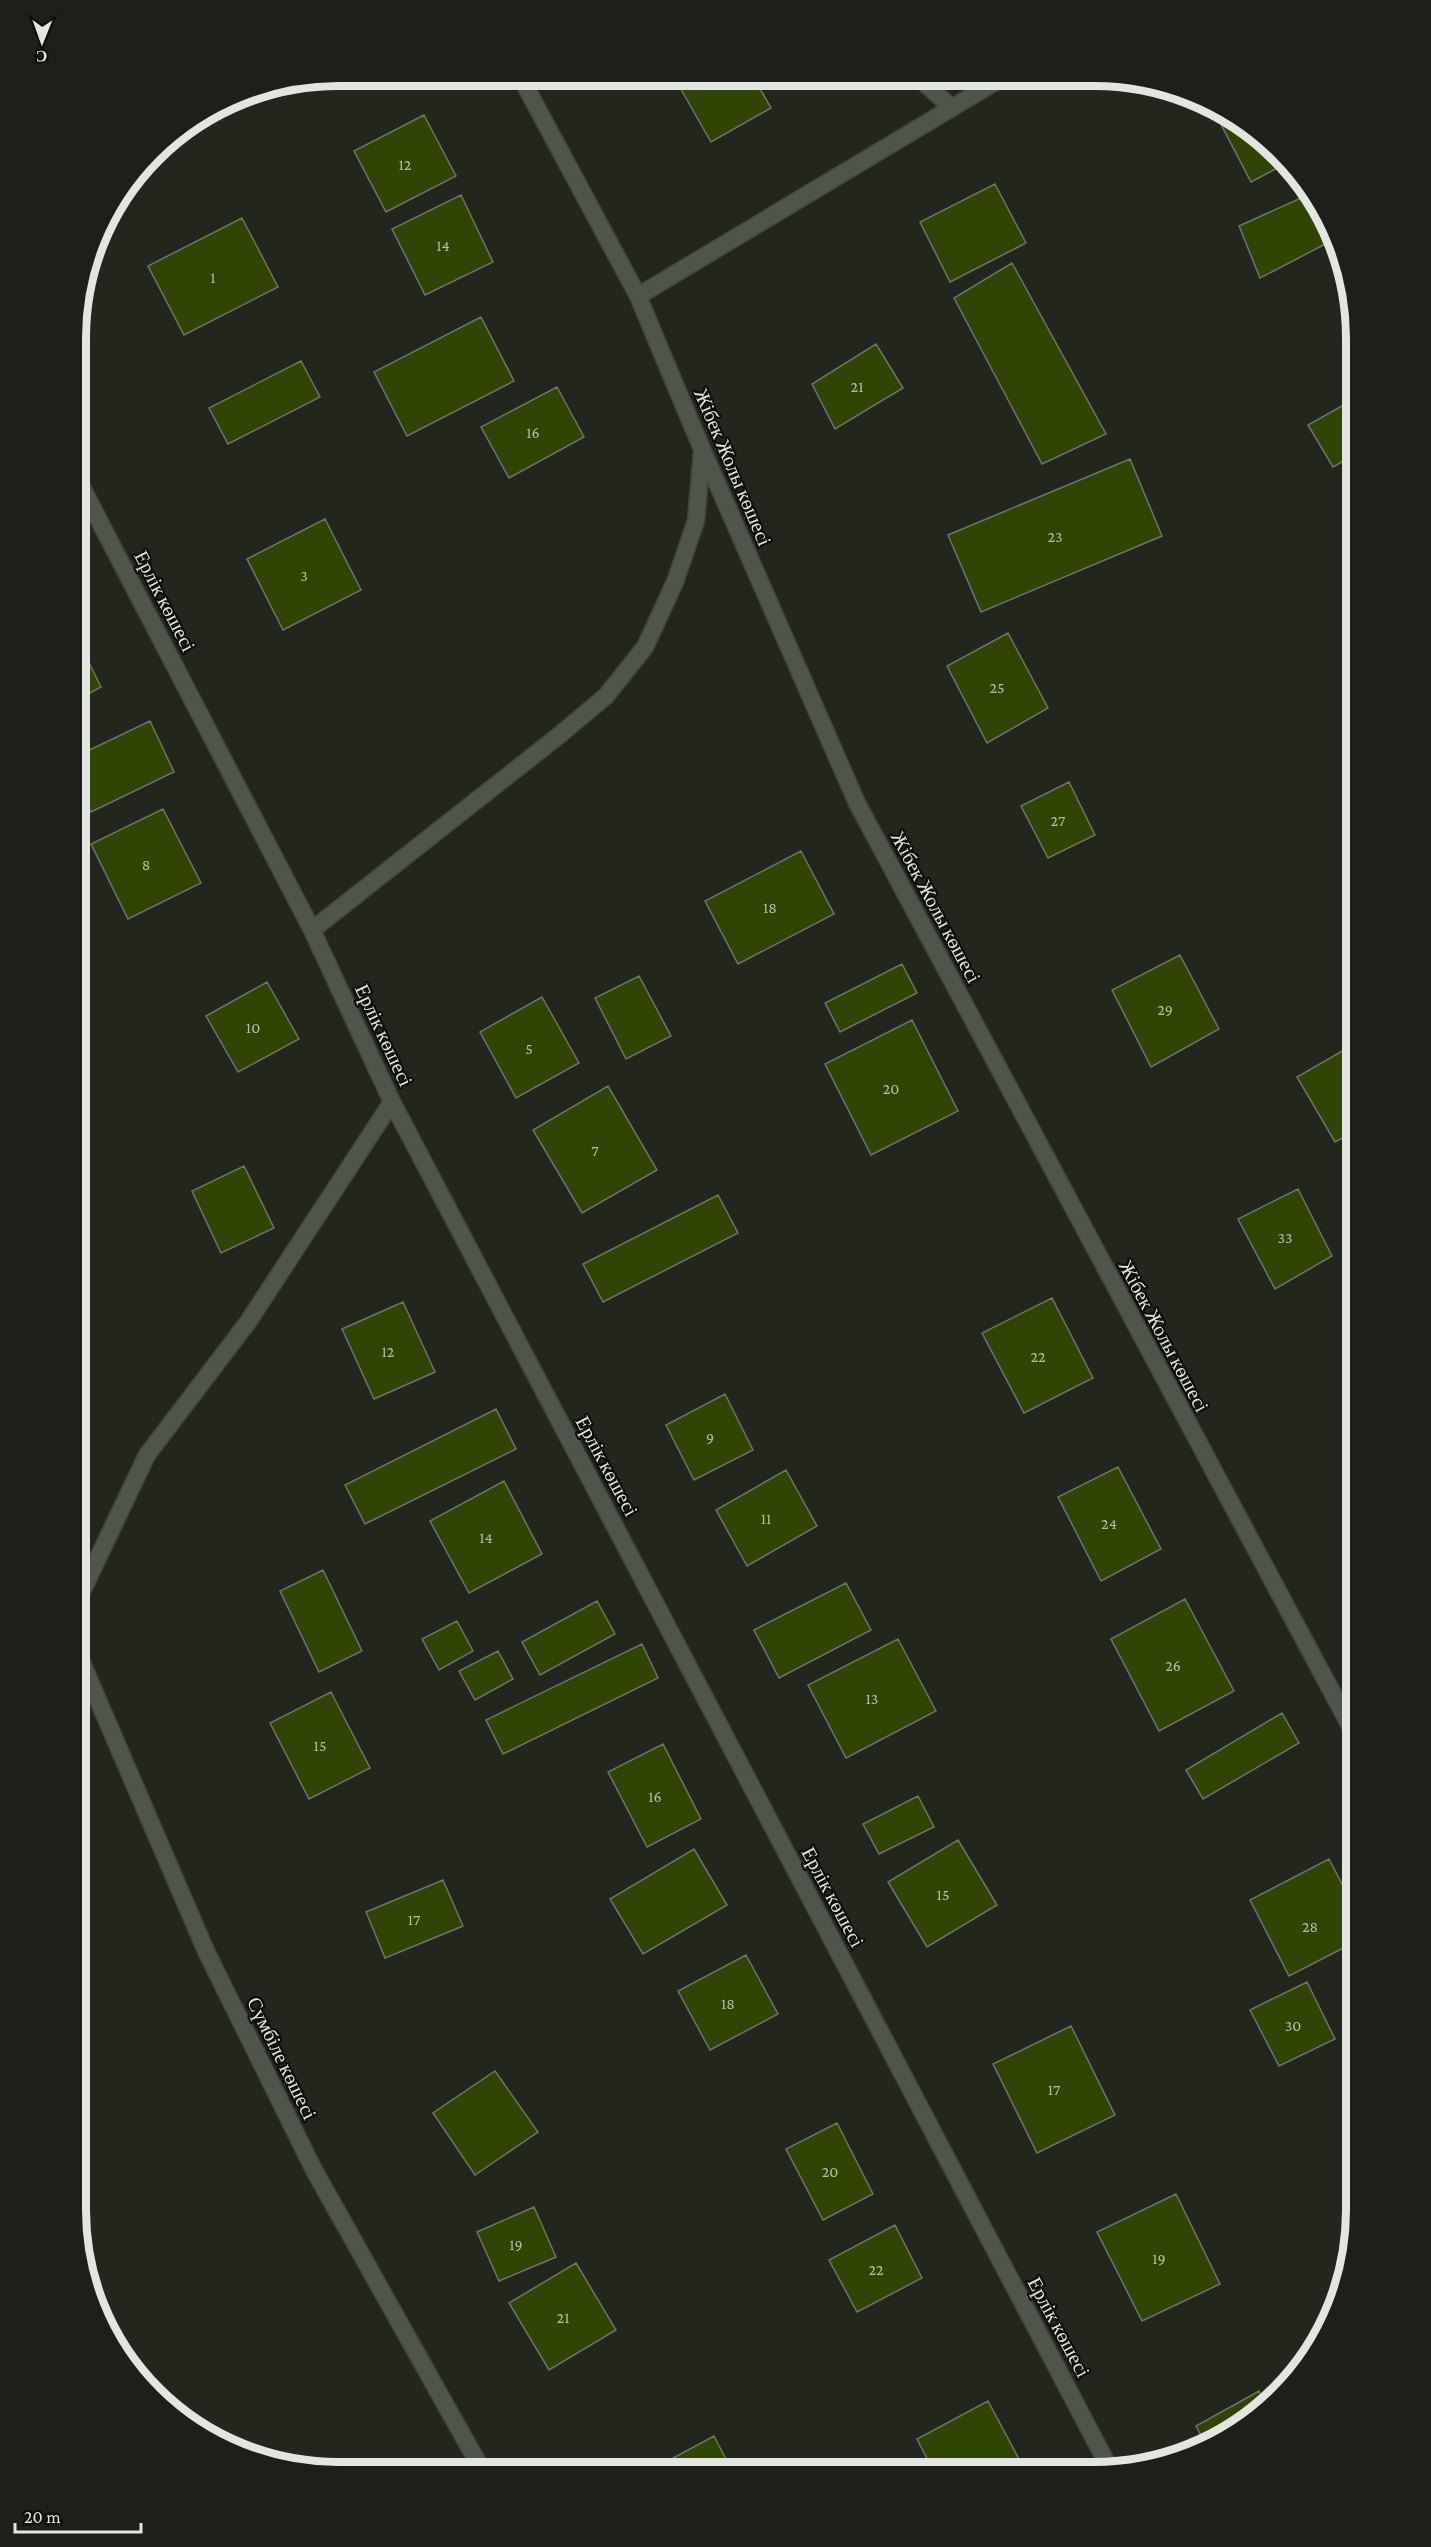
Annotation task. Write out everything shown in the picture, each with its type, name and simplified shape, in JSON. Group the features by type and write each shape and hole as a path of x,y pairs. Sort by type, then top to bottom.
{"street":[{"name":"Жібек Жолы көшесі","path":"525,86 638,296 702,449 857,803 1346,1718"},
{"path":"928,86 952,108"},
{"path":"638,296 988,86"},
{"path":"312,930 606,696 645,647 675,582 696,521 702,449"},
{"name":"Ерлік көшесі","path":"86,495 312,930 392,1102 1106,2461"},
{"path":"86,1583 147,1455 248,1322 392,1102"},
{"name":"Сүмбіле көшесі","path":"86,1672 211,1962 314,2170 478,2462"}],"building":[{"path":"679,86 759,86 771,108 711,142"},
{"path":"424,115 456,176 386,212 354,151"},
{"path":"1218,118 1260,148 1279,167 1251,182"},
{"path":"995,184 1026,243 950,282 920,222"},
{"path":"461,195 493,262 425,295 392,229"},
{"path":"1303,197 1327,243 1260,278 1239,226"},
{"path":"242,218 278,287 184,335 148,266"},
{"path":"1012,263 1106,434 1042,464 954,298"},
{"path":"481,317 514,381 407,436 374,372"},
{"path":"876,344 903,388 835,429 812,384"},
{"path":"301,361 320,397 228,444 209,408"},
{"path":"557,387 584,437 509,478 481,427"},
{"path":"1346,404 1346,460 1333,467 1308,425"},
{"path":"1130,459 1162,536 981,612 948,535"},
{"path":"325,519 361,590 283,630 247,559"},
{"path":"1008,633 1048,708 987,743 947,666"},
{"path":"86,657 101,687 86,695"},
{"path":"150,721 174,772 91,812 86,801 86,752"},
{"path":"1069,782 1095,835 1048,858 1021,806"},
{"path":"163,809 201,883 128,919 91,844"},
{"path":"801,851 834,914 738,964 705,901"},
{"path":"1180,955 1219,1029 1151,1067 1112,990"},
{"path":"902,964 917,993 840,1032 825,1003"},
{"path":"639,976 671,1036 626,1059 595,998"},
{"path":"267,982 299,1039 238,1072 206,1016"},
{"path":"542,997 579,1063 516,1098 480,1032"},
{"path":"912,1020 958,1111 871,1155 825,1064"},
{"path":"1346,1049 1346,1136 1335,1142 1297,1077"},
{"path":"608,1086 657,1170 582,1213 533,1130"},
{"path":"244,1166 274,1228 221,1253 192,1191"},
{"path":"1298,1189 1332,1256 1275,1289 1238,1219"},
{"path":"718,1195 738,1233 603,1302 583,1264"},
{"path":"1052,1298 1093,1378 1024,1413 982,1333"},
{"path":"403,1302 435,1372 374,1399 342,1329"},
{"path":"725,1394 753,1450 694,1480 666,1425"},
{"path":"496,1409 516,1449 365,1524 345,1485"},
{"path":"1118,1467 1161,1549 1101,1581 1058,1497"},
{"path":"786,1470 817,1526 747,1566 716,1510"},
{"path":"504,1481 542,1554 469,1593 430,1521"},
{"path":"323,1570 362,1651 319,1672 280,1591"},
{"path":"846,1583 871,1630 779,1678 754,1630"},
{"path":"1185,1599 1234,1691 1159,1731 1111,1639"},
{"path":"597,1601 615,1634 540,1675 522,1642"},
{"path":"457,1621 473,1651 439,1670 422,1639"},
{"path":"898,1639 936,1711 846,1758 808,1685"},
{"path":"642,1644 658,1678 503,1754 486,1720"},
{"path":"498,1651 513,1679 475,1700 459,1671"},
{"path":"331,1692 370,1768 309,1799 270,1723"},
{"path":"1282,1713 1299,1743 1203,1799 1186,1770"},
{"path":"663,1744 701,1819 647,1847 608,1772"},
{"path":"918,1796 934,1827 879,1854 863,1824"},
{"path":"958,1840 997,1905 927,1947 888,1882"},
{"path":"694,1849 727,1905 643,1954 610,1899"},
{"path":"1329,1859 1346,1892 1346,1947 1289,1976 1250,1900"},
{"path":"443,1880 463,1926 385,1958 366,1912"},
{"path":"746,1955 778,2014 710,2050 678,1991"},
{"path":"1307,1982 1335,2039 1279,2066 1250,2010"},
{"path":"1071,2026 1115,2115 1037,2153 993,2064"},
{"path":"495,2071 538,2132 475,2175 433,2113"},
{"path":"837,2123 873,2194 823,2220 786,2149"},
{"path":"1176,2194 1220,2284 1142,2321 1097,2232"},
{"path":"534,2207 556,2257 499,2281 477,2232"},
{"path":"895,2225 922,2278 857,2312 829,2260"},
{"path":"576,2263 616,2330 549,2370 509,2303"},
{"path":"1259,2391 1262,2397 1234,2419 1205,2436 1202,2437 1196,2426"},
{"path":"988,2401 1021,2462 929,2462 917,2439"},
{"path":"714,2436 727,2462 666,2462"}]}
